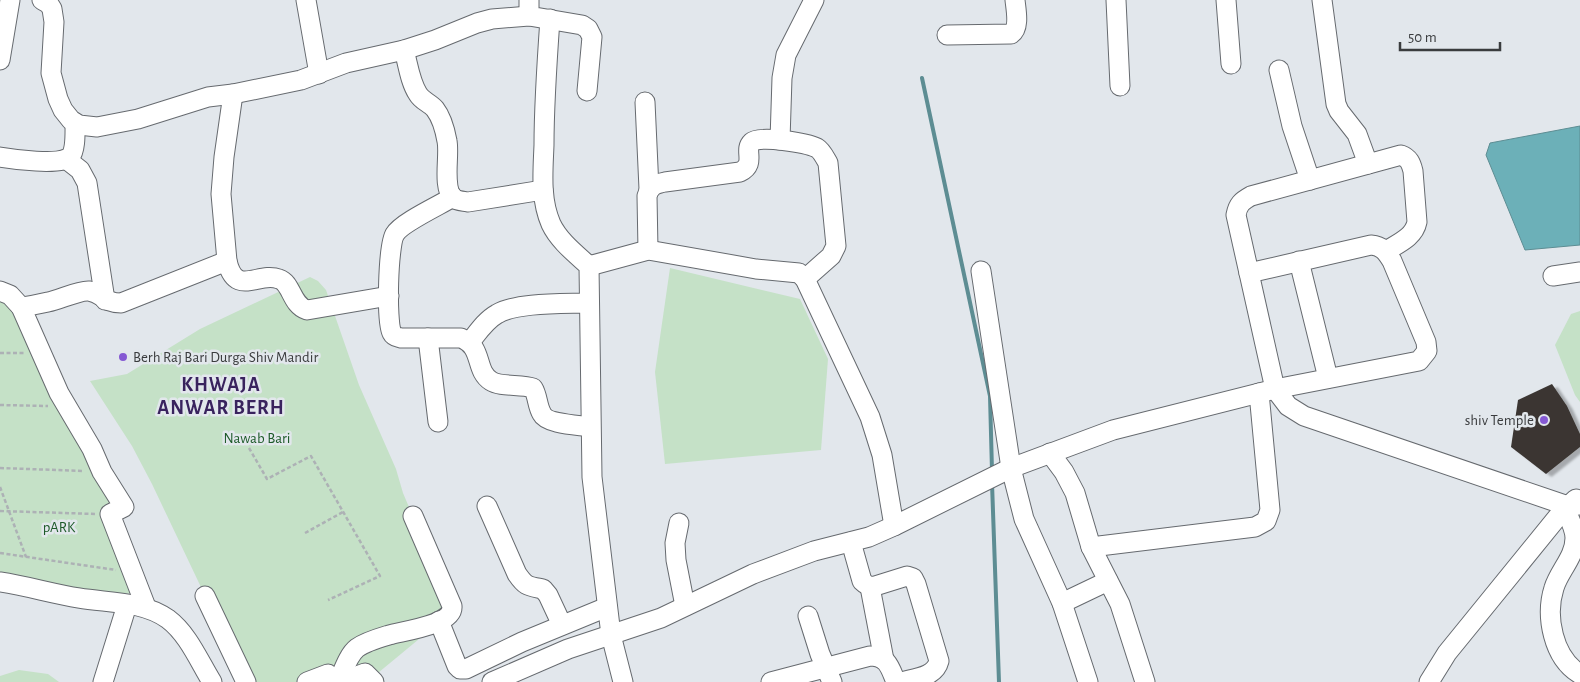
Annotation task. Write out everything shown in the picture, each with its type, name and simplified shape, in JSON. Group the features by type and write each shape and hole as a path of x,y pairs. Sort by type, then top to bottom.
{"street":[{"path":"0,60 10,0"},
{"path":"306,0 319,74"},
{"path":"780,140 782,78 786,55 814,0"},
{"path":"947,35 1011,34 1015,32 1016,0"},
{"path":"1116,0 1120,86"},
{"path":"1226,0 1231,64"},
{"path":"1322,0 1336,104 1339,111 1357,134 1368,164"},
{"path":"47,1 52,9 54,22 50,64 53,85 63,110 79,125 97,127 111,125 138,119 208,97 287,84 346,64 404,50 485,21 529,8 550,20 582,25 588,29 592,37 586,91"},
{"path":"550,20 544,94 543,190 545,207 552,226 568,246 589,266 592,477 611,635 623,682"},
{"path":"404,50 417,92 434,109 444,126 448,144 449,191 453,197 459,201 468,202 543,190"},
{"path":"1279,70 1292,126 1310,180"},
{"path":"233,94 221,194 229,270 239,280 280,279 298,305 307,310 389,296"},
{"path":"645,102 649,189 647,196 648,250"},
{"path":"0,157 50,161 66,159 73,151 76,122"},
{"path":"649,189 655,184 665,182 745,170 748,164 752,141 780,140 817,148 824,154 828,163 836,246 831,256 805,278"},
{"path":"1091,547 1255,527 1266,521 1270,510 1267,391 1249,273 1236,215 1237,207 1242,201 1251,196 1401,155 1407,157 1413,171 1417,222 1411,235 1386,251"},
{"path":"66,159 80,170 87,183 105,300"},
{"path":"453,197 405,224 395,233 390,246 389,296 391,332 395,337 401,338 461,338 470,342 477,351 485,374 490,380 495,383 533,388 537,394 541,413 545,418 590,427"},
{"path":"492,682 568,649 661,618 762,571 814,551 868,537 1012,468 1113,430 1267,391 1419,361 1427,351 1426,342 1392,260 1386,251 1379,246 1371,245 1249,273"},
{"path":"589,266 648,250 756,269 800,273 805,278 870,417 882,455 894,526"},
{"path":"21,307 47,303 88,291 97,293 111,303 121,303 227,261"},
{"path":"1299,261 1328,378"},
{"path":"981,272 1012,468 1024,519 1062,603 1088,682"},
{"path":"1553,276 1580,272"},
{"path":"0,291 10,295 21,307 67,406 92,449 117,510 122,546 146,607"},
{"path":"470,342 496,314 507,309 590,303"},
{"path":"428,338 438,422"},
{"path":"1267,391 1304,416 1573,504"},
{"path":"1050,453 1064,472 1075,493 1091,547 1126,619 1144,682"},
{"path":"1573,504 1572,524 1575,537 1573,550 1554,588 1550,613 1553,635 1563,657 1580,674"},
{"path":"1428,682 1447,653 1573,504"},
{"path":"487,506 517,574 523,583 530,587 543,589 548,595 562,625"},
{"path":"338,682 355,650 361,645 388,635 410,631 439,621 450,615 453,611 413,516"},
{"path":"679,523 675,543 676,560 685,606"},
{"path":"851,542 862,581 870,587 884,660"},
{"path":"870,587 907,576 913,578 919,592 939,661 938,668 932,673 901,682"},
{"path":"1062,603 1108,581"},
{"path":"0,582 28,586 78,598 146,607 168,620 182,634 212,682"},
{"path":"205,596 246,682"},
{"path":"103,682 127,605"},
{"path":"439,621 454,661 460,669 466,669 562,625 607,607"},
{"path":"808,616 828,675"},
{"path":"771,682 828,675 870,656 879,656 889,666 896,682"},
{"path":"338,682 365,673 374,682"},
{"path":"307,682 328,674 338,682"}],"path":[{"path":"0,354 42,353"},
{"path":"0,405 67,406"},
{"path":"249,448 267,479 311,456 380,576 328,600"},
{"path":"0,468 102,472"},
{"path":"0,487 26,557"},
{"path":"0,511 117,510"},
{"path":"305,533 343,512"},
{"path":"0,554 132,572"}],"green space":[{"path":"670,268 800,299 828,359 821,450 665,464 655,372"},
{"name":"Nawab Bari","path":"310,277 318,281 326,290 359,385 396,469 403,493 453,611 367,682 246,682 152,484 132,446 90,381 127,374 200,329"},
{"name":"pARK","path":"0,293 10,295 111,486 133,594 0,582"},
{"path":"1580,311 1580,402 1575,395 1555,345 1571,314"},
{"path":"19,670 48,674 59,682 0,682 0,676"}],"water":[{"path":"1580,126 1580,245 1525,250 1486,155 1490,143"}],"building":[{"name":"shiv Temple","path":"1552,384 1567,406 1580,434 1580,447 1546,474 1511,447 1518,400"}],"waterway":[{"path":"922,78 990,396 992,471"},
{"path":"992,483 999,682"}],"place":[{"name":"Berh Raj Bari Durga Shiv Mandir","path":"123,357"},
{"name":"shiv Temple","path":"1544,420"}],"district":[{"name":"KHWAJA ANWAR BERH","path":"221,396"}]}
